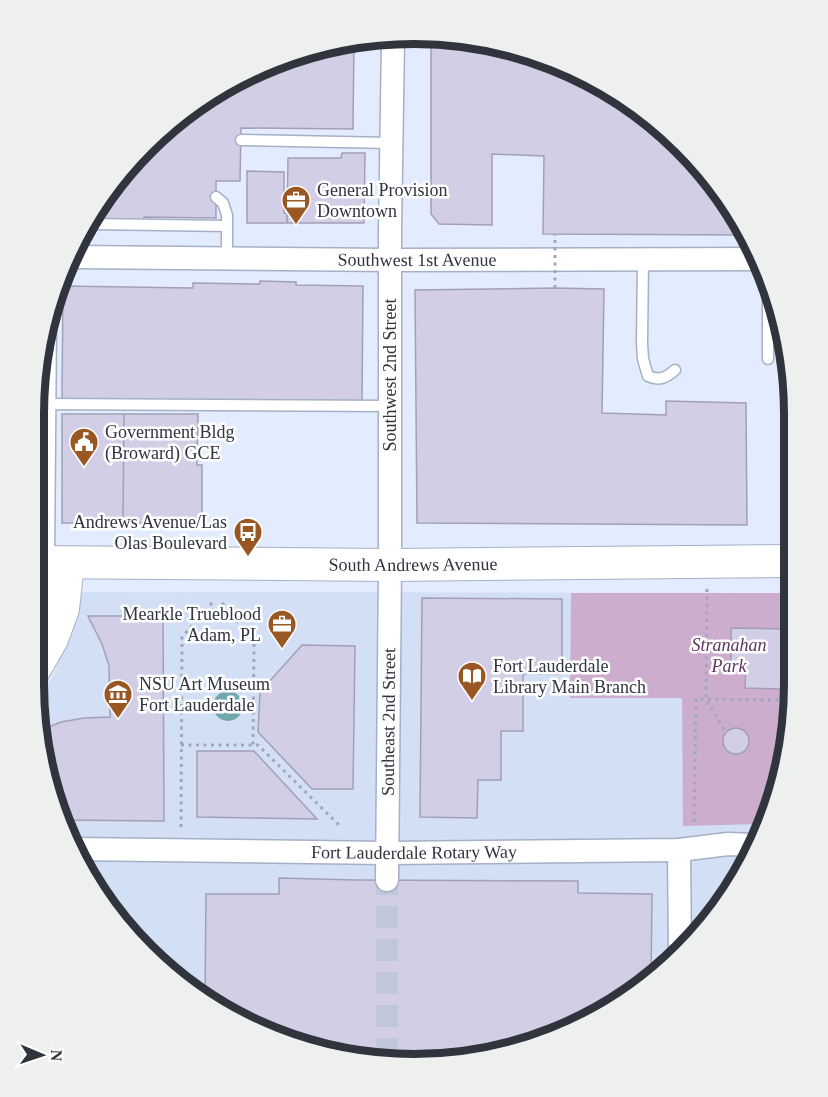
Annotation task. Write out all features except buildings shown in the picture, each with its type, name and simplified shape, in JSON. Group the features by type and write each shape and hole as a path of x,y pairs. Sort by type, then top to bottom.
{"main road":[{"name":"South Andrews Avenue","path":"48,563 390,565 784,561"},
{"path":"44,653 52,639 63,609 48,563"}],"street":[{"name":"Southwest 2nd Street","path":"390,565 393,44"},
{"name":"Southwest 1st Avenue","path":"79,257 390,260 750,259"},
{"path":"44,467 48,563"},
{"name":"Southeast 2nd Street","path":"387,880 390,565"},
{"name":"Fort Lauderdale Rotary Way","path":"83,849 387,853 679,850 747,844"},
{"path":"679,850 680,941"}],"lane":[{"path":"241,140 391,143"},
{"path":"216,197 223,203 227,215 227,259"},
{"path":"96,224 227,226"},
{"path":"643,260 642,343 645,369 648,375 654,378 668,376 675,370"},
{"path":"768,305 768,359"},
{"path":"44,395 390,405"}],"path":[{"path":"555,234 555,288"},
{"path":"707,590 706,699 726,733"},
{"path":"181,827 182,637 212,603"},
{"path":"222,603 254,642 253,745"},
{"path":"694,822 696,699 784,700"},
{"path":"181,745 258,745 342,828"}],"shaded area":[{"path":"81,592 784,593 784,707 772,779 746,847 708,909 658,962 599,1004 533,1034 462,1050 414,1054 390,1053 318,1041 250,1015 188,977 135,927 93,868 72,825 56,779 44,707 44,685 52,678 77,614"},
{"path":"228,691 238,696 243,706 238,716 228,721 218,716 213,706 218,696"}],"green space":[{"name":"Stranahan Park","path":"571,593 784,593 784,707 772,779 756,824 683,826 682,698 570,698"}],"tunnel":[{"path":"387,880 387,1053"}],"place":[{"name":"General Provision Downtown","path":"296,226"},
{"name":"Government Bldg (Broward) GCE","path":"84,468"},
{"name":"Andrews Avenue/Las Olas Boulevard","path":"248,558"},
{"name":"Mearkle Trueblood Adam, PL","path":"282,650"},
{"name":"Fort Lauderdale Library Main Branch","path":"472,702"},
{"name":"NSU Art Museum Fort Lauderdale","path":"118,720"}]}
